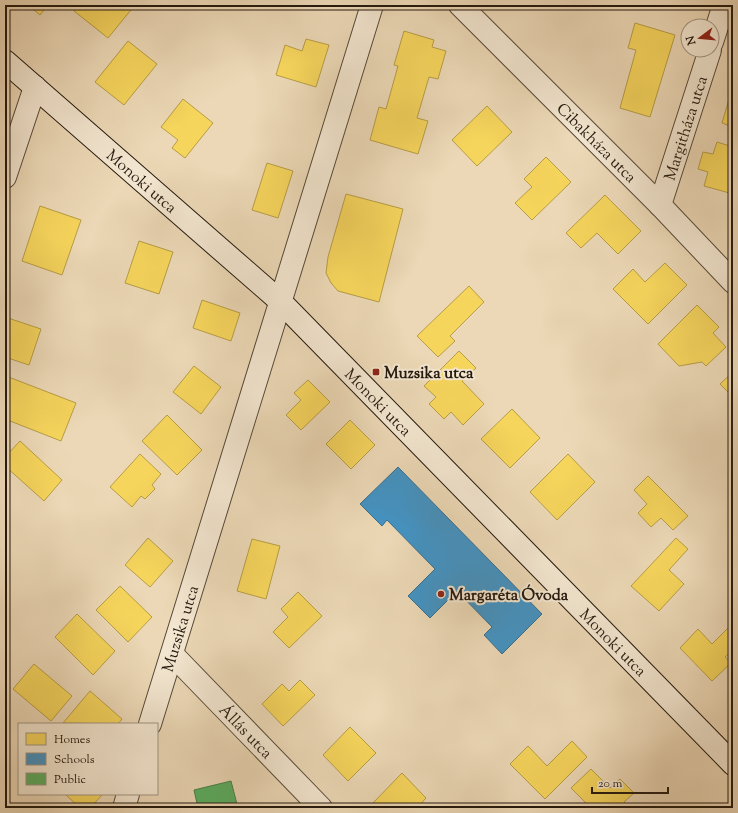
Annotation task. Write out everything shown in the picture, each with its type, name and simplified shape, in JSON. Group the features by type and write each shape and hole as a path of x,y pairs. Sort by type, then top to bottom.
{"street":[{"name":"Muzsika utca","path":"150,723 372,5"},
{"name":"Cibakháza utca","path":"460,5 660,205 733,282"},
{"path":"720,18 724,5"},
{"name":"Margitháza utca","path":"660,205 707,58"},
{"name":"Monoki utca","path":"5,61 281,302 733,764"},
{"path":"5,177 35,87"},
{"name":"Állás utca","path":"172,654 321,808"},
{"path":"124,808 128,795"}],"building: Homes":[{"path":"28,5 48,5 40,15"},
{"path":"78,5 135,5 108,38 74,11"},
{"path":"668,5 684,5 682,9"},
{"path":"635,23 675,35 650,117 620,108 636,50 628,48"},
{"path":"404,31 434,40 432,47 446,51 438,79 429,77 417,118 428,121 418,154 370,140 379,107 386,109 398,66 394,65"},
{"path":"306,39 329,45 316,87 276,75 285,45 302,51"},
{"path":"128,41 157,64 124,105 95,82"},
{"path":"733,86 733,127 722,123"},
{"path":"183,99 213,123 185,158 172,148 178,140 161,127"},
{"path":"487,106 512,132 477,166 452,140"},
{"path":"717,142 733,147 733,194 704,186 708,172 698,169 703,152 713,154"},
{"path":"546,157 571,182 532,220 515,203 532,187 524,179"},
{"path":"267,163 293,171 278,218 252,210"},
{"path":"346,194 403,209 379,302 338,291 331,283 326,273 328,257"},
{"path":"605,195 641,231 618,254 597,233 581,248 566,233"},
{"path":"40,206 81,220 62,275 22,261"},
{"path":"139,241 173,252 159,294 125,283"},
{"path":"665,263 687,285 648,324 613,289 633,269 645,282"},
{"path":"469,286 484,302 450,336 455,341 438,357 417,336"},
{"path":"202,300 240,313 231,341 193,328"},
{"path":"697,305 719,327 713,333 726,347 706,366 702,362 679,366 658,344"},
{"path":"5,317 41,329 29,365 5,357"},
{"path":"459,351 476,368 462,381 484,404 463,425 451,412 444,419 429,404 436,397 424,386"},
{"path":"194,366 221,387 201,414 173,392"},
{"path":"733,372 733,397 720,384"},
{"path":"6,376 76,403 61,441 5,419"},
{"path":"308,380 330,402 301,430 286,415 301,400 294,393"},
{"path":"512,409 540,438 510,468 481,439"},
{"path":"167,415 202,450 177,475 142,441"},
{"path":"350,420 375,445 351,469 326,444"},
{"path":"20,441 62,480 44,501 5,466 5,457"},
{"path":"140,454 161,474 152,485 155,489 145,499 141,496 132,507 110,487"},
{"path":"568,454 595,482 557,520 530,492"},
{"path":"648,476 688,516 673,530 661,518 651,527 638,513 647,504 634,490"},
{"path":"148,538 173,561 150,587 125,565"},
{"path":"676,538 688,549 669,570 684,584 659,611 631,586"},
{"path":"252,539 280,546 266,599 237,591"},
{"path":"120,586 152,617 128,642 96,610"},
{"path":"298,592 322,616 289,648 273,632 288,617 281,609"},
{"path":"77,614 115,651 93,675 55,637"},
{"path":"730,626 733,629 733,650 725,657 731,663 712,681 680,648 698,629 712,644"},
{"path":"34,664 72,696 51,721 13,689"},
{"path":"300,680 315,695 283,726 262,704 282,684 289,691"},
{"path":"90,691 122,719 119,723 63,723"},
{"path":"350,727 376,753 348,781 323,755"},
{"path":"572,741 587,757 545,799 510,764 528,746 547,766"},
{"path":"591,769 610,788 620,779 634,793 624,802 630,808 591,808 571,788"},
{"path":"402,773 426,798 417,808 374,808 371,805"},
{"path":"66,795 102,795 90,808 80,808"}],"building: Schools":[{"path":"398,467 542,614 502,654 484,635 492,627 457,591 430,618 408,596 435,569 387,520 382,526 360,504"}],"building: Public":[{"path":"231,781 238,808 198,808 194,790"}],"place":[{"name":"Muzsika utca","path":"376,372"},
{"name":"Margaréta Óvoda","path":"441,594"}]}
